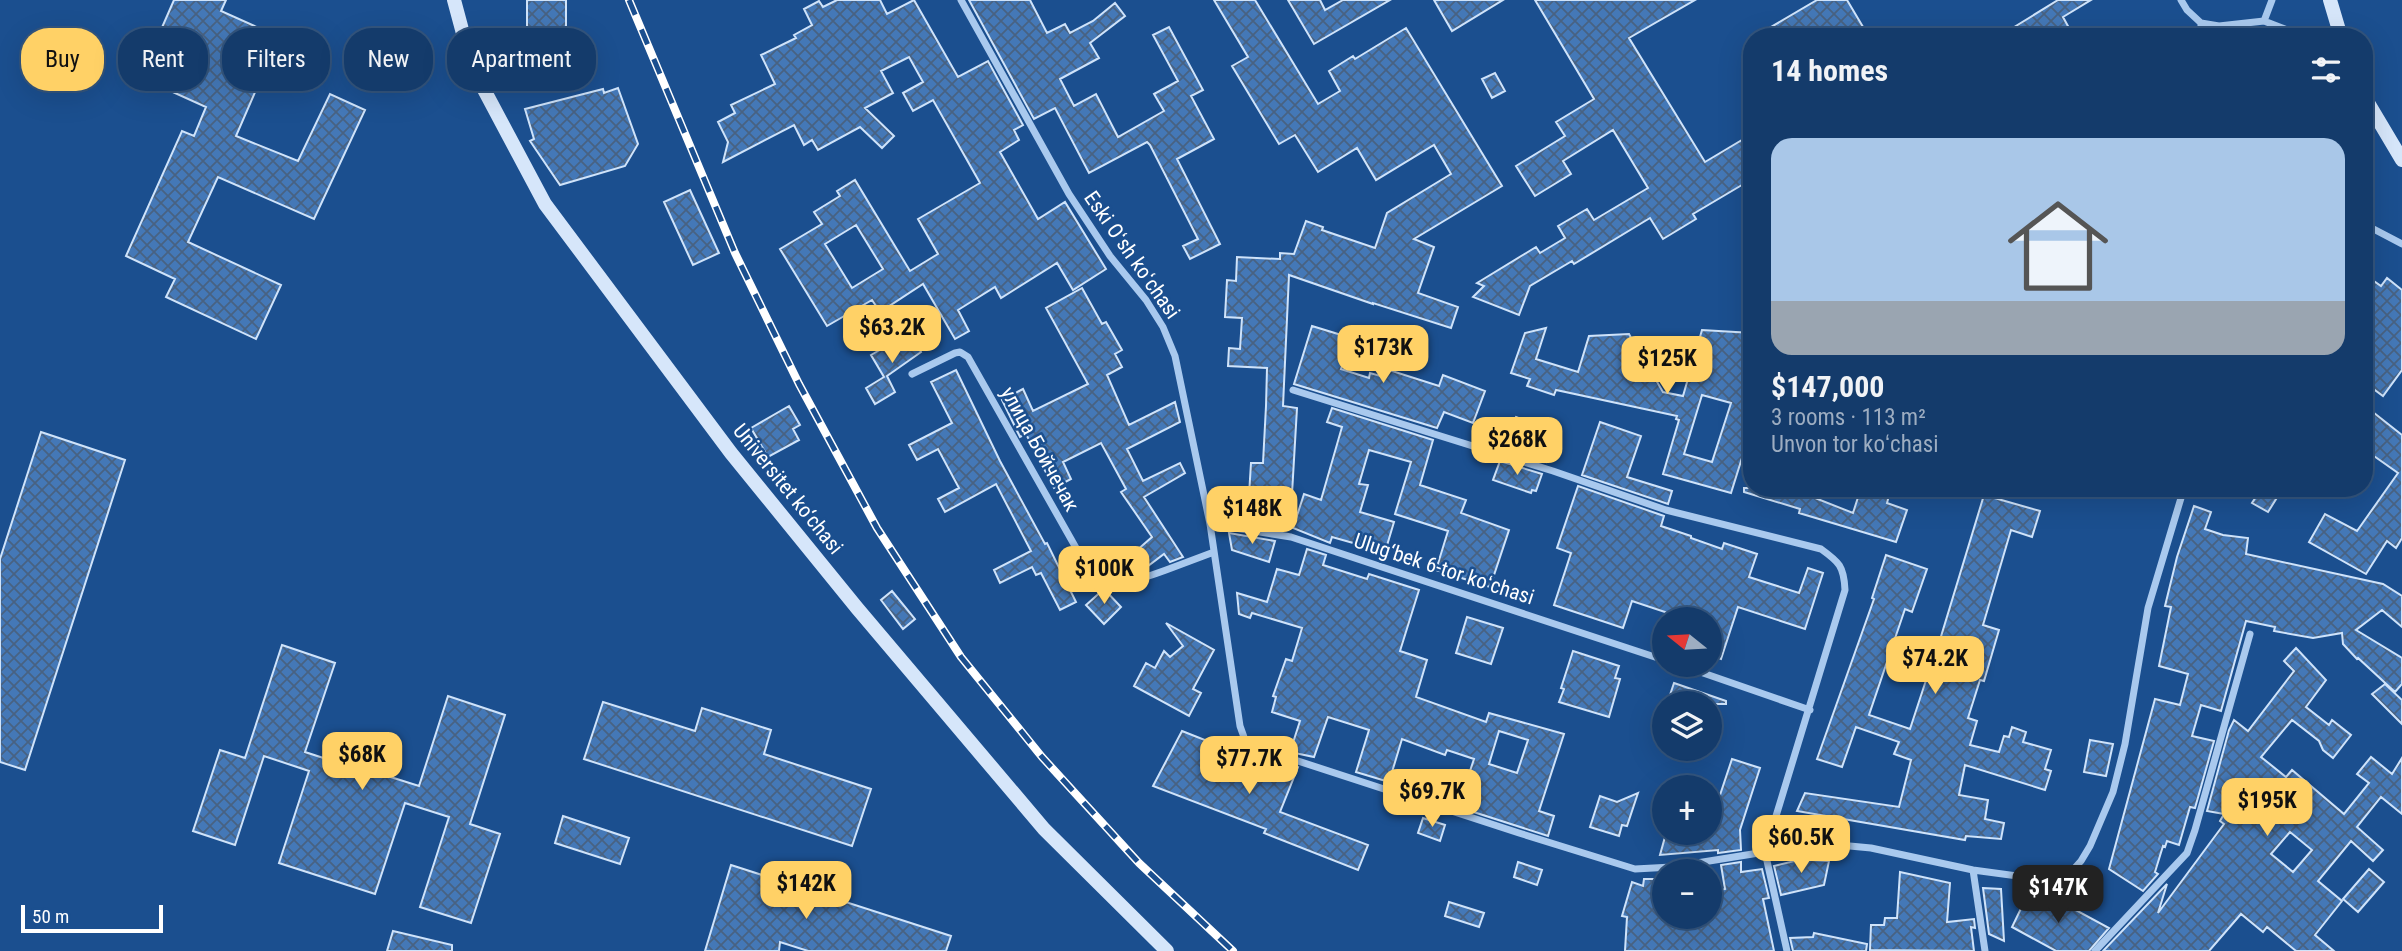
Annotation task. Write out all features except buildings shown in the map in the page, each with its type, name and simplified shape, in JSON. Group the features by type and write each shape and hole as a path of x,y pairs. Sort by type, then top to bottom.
{"main road":[{"name":"Universitet kо‘chasi","path":"454,0 472,66 545,204 723,442 857,608 1044,829 1167,951"},
{"path":"2330,0 2338,28"},
{"path":"2373,111 2402,160"}],"street":[{"name":"Eski Oʻsh koʻchasi","path":"961,0 1091,230 1146,300 1163,327 1175,356 1210,524 1240,726 1245,740 1255,747 1635,869 1672,867 1765,852 1785,844 1807,842 1871,848 1973,870 2039,879 2055,877 2071,872 2090,846 2113,792 2125,744 2148,608 2181,497"},
{"path":"2181,0 2187,10 2202,23 2218,26 2264,21 2282,28"},
{"path":"2264,21 2272,0"},
{"path":"2202,23 2202,28"},
{"path":"2373,229 2402,244"},
{"name":"улица Бойчечак","path":"912,374 955,353 960,352 968,357 1084,562 1099,576 1119,582 1135,581 1214,552"},
{"path":"1293,390 1553,471 1666,510 1821,549 1835,559 1843,569 1845,590 1765,852 1787,951"},
{"name":"Ulug‘bek 6-tor koʻchasi","path":"1210,524 1291,537 1652,656"},
{"path":"2095,951 2187,853 2250,634"},
{"path":"1715,677 1810,709"},
{"path":"1973,870 1985,951"}],"railway":[{"path":"629,0 735,253 799,384 877,528 961,657 1042,757 1139,863 1233,951"}]}
